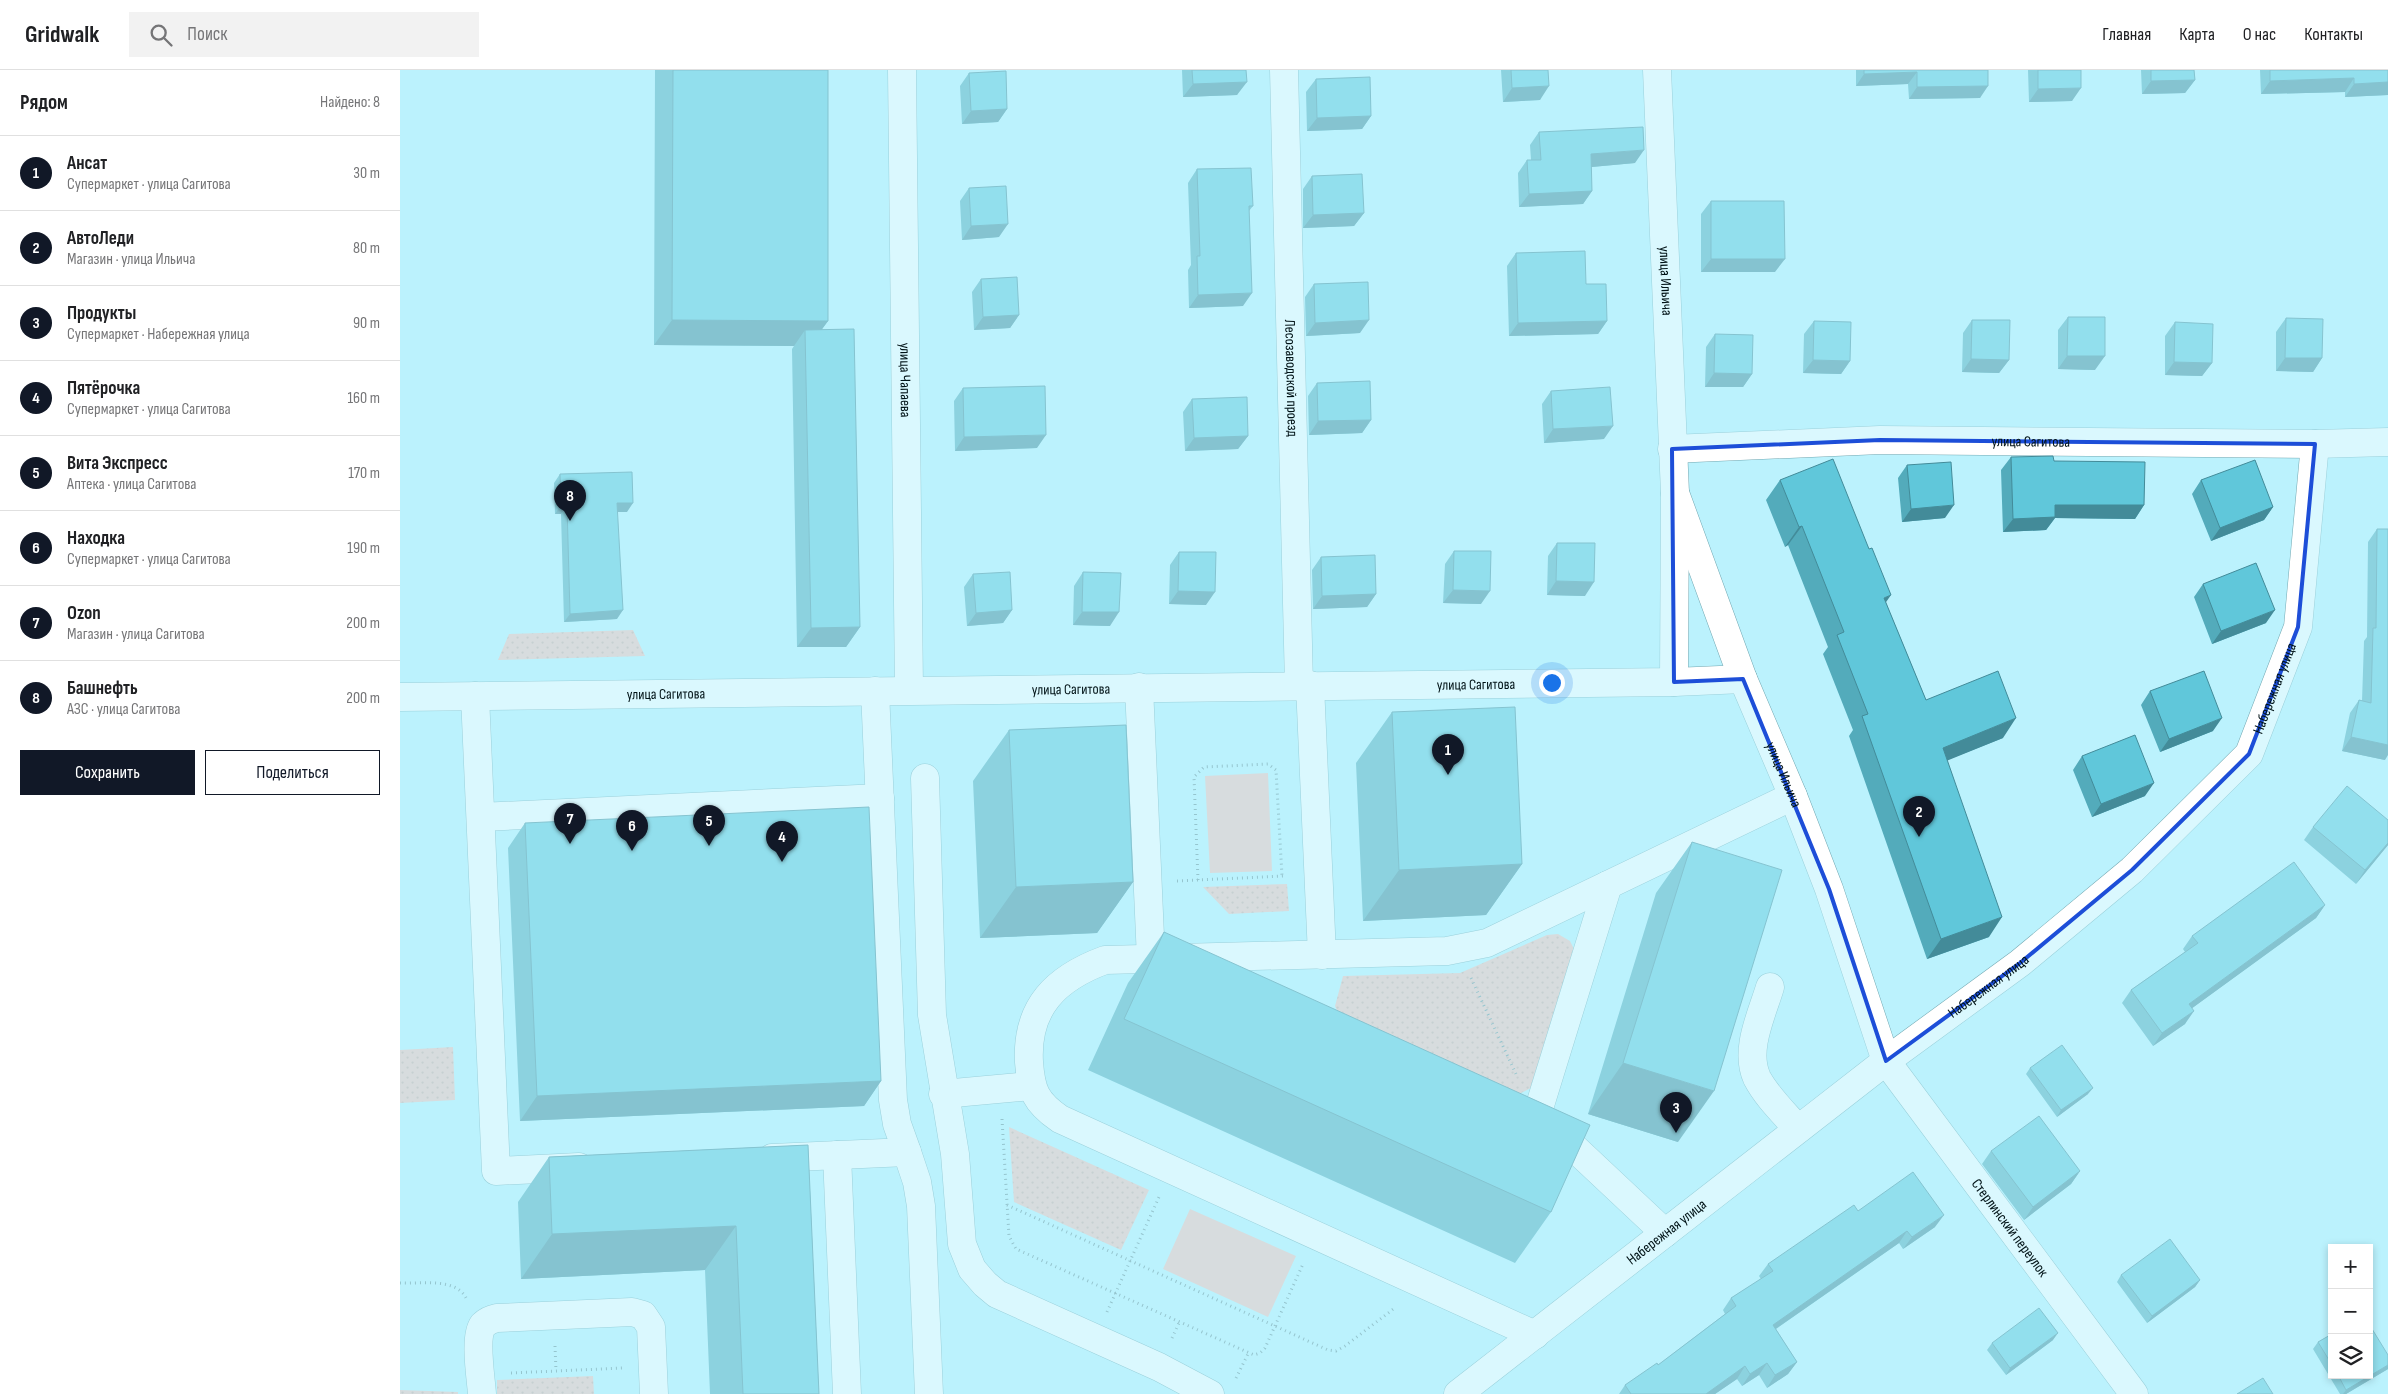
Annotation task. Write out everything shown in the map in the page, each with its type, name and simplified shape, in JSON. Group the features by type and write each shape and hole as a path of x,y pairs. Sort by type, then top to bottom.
{"street":[{"name":"улица Чапаева","path":"902,70 909,690"},
{"name":"Лесозаводской проезд","path":"1284,70 1304,685 1319,874 1322,955"},
{"name":"улица Ильича","path":"1657,70 1675,493 1674,682"},
{"name":"улица Сагитова","path":"1672,450 1880,440 2315,444 2388,442"},
{"name":"Набережная улица","path":"1458,1394 1886,1061 2020,963 2132,870 2249,754 2298,627 2315,444"},
{"name":"улица Ильича","path":"1675,493 1743,678 1793,796 1829,889 1886,1061"},
{"name":"улица Сагитова","path":"400,697 1674,682 1743,678"},
{"path":"1139,687 1151,959"},
{"path":"875,691 893,1100 897,1124 917,1182 921,1206 930,1394"},
{"path":"475,696 496,1171 603,1166"},
{"path":"925,778 932,1015 943,1094 955,1154 962,1244 972,1269 997,1294 1159,1367 1221,1390"},
{"path":"1535,1335 1060,1120 1043,1105 1031,1086 1030,1033 1037,1011 1046,998 1069,977 1105,960 1459,950 1487,943 1793,796"},
{"path":"481,817 880,798"},
{"path":"1536,1118 1608,885"},
{"path":"1202,958 1231,980"},
{"path":"1770,987 1755,1038 1752,1059 1756,1076 1761,1084 1798,1129"},
{"name":"Стерлинский переулок","path":"1886,1061 2134,1394"},
{"path":"943,1094 1031,1086"},
{"path":"1509,1106 1536,1118 1565,1138 1664,1233"},
{"path":"749,1159 907,1152"},
{"path":"837,1155 847,1394"},
{"path":"481,1384 479,1336 483,1326 497,1318 632,1312 643,1315 652,1327 654,1394"}],"path":[{"path":"1198,880 1194,777 1204,767 1268,764 1276,770 1282,876"},
{"path":"1147,882 1319,874"},
{"path":"1459,950 1536,1118"},
{"path":"1010,1120 1002,1116 1009,1239 1016,1249 1115,1294 1248,1354 1256,1354 1263,1351 1307,1254"},
{"path":"1095,1338 1163,1189"},
{"path":"1007,1205 1328,1350 1336,1351 1345,1346 1398,1303"},
{"path":"1221,1390 1248,1354"},
{"path":"481,1384 653,1366"}],"highlighted area":[{"path":"1880,440 2315,444 2298,627 2249,754 2132,870 2020,963 1886,1061 1829,889 1743,679 1674,682 1672,449"}],"shaded area":[{"path":"633,630 645,656 498,660 509,634"},
{"path":"1268,773 1272,871 1210,873 1205,776"},
{"path":"1287,884 1289,911 1229,914 1203,887"},
{"path":"1558,934 1570,941 1575,951 1533,1087 1519,1094 1338,1013 1335,1006 1343,976 1460,973 1547,935"},
{"path":"453,1047 455,1100 400,1103 400,1050"},
{"path":"1009,1127 1149,1190 1121,1250 1014,1202"},
{"path":"1190,1209 1296,1256 1268,1317 1163,1269"},
{"path":"593,1376 594,1394 497,1394 497,1380"},
{"path":"400,1390 458,1392 458,1394 400,1394"}],"building":[{"path":"673,70 828,70 828,321 672,320"},
{"path":"1192,70 1246,70 1247,82 1193,84"},
{"path":"1511,70 1548,70 1549,86 1512,88"},
{"path":"1864,70 1988,70 1988,86 1917,87 1917,72 1864,74"},
{"path":"2038,70 2081,70 2081,88 2038,89"},
{"path":"2151,70 2194,70 2195,80 2151,81"},
{"path":"2270,70 2388,70 2388,82 2354,84 2354,78 2270,81"},
{"path":"1006,71 1007,109 971,111 969,73"},
{"path":"1370,77 1371,116 1317,118 1316,79"},
{"path":"1643,127 1644,150 1591,154 1592,191 1529,194 1527,160 1541,160 1539,132"},
{"path":"1251,168 1253,206 1249,206 1252,293 1198,295 1197,256 1200,256 1197,169"},
{"path":"1362,174 1364,213 1313,215 1312,176"},
{"path":"1006,186 1008,224 971,226 969,188"},
{"path":"1711,201 1784,201 1785,259 1711,259"},
{"path":"1585,251 1586,284 1606,284 1607,321 1518,323 1516,253"},
{"path":"1017,277 1019,315 983,317 981,279"},
{"path":"1368,282 1369,320 1315,323 1314,284"},
{"path":"2068,317 2105,317 2105,356 2067,356"},
{"path":"2286,318 2323,319 2322,358 2285,358"},
{"path":"1972,320 2010,320 2009,360 1971,359"},
{"path":"1814,321 1851,322 1850,361 1813,360"},
{"path":"2175,322 2213,324 2212,363 2174,362"},
{"path":"854,329 860,627 811,628 805,330"},
{"path":"1715,334 1753,335 1752,374 1714,373"},
{"path":"1370,381 1371,420 1318,421 1317,383"},
{"path":"1045,386 1046,435 964,437 963,388"},
{"path":"1610,387 1613,426 1553,429 1551,391"},
{"path":"1247,397 1248,436 1194,438 1192,399"},
{"path":"2053,456 2054,461 2145,462 2144,505 2055,505 2055,517 2013,519 2011,457"},
{"path":"1833,459 1869,549 1872,548 1891,595 1884,598 1926,700 1998,671 2016,718 1943,748 2002,917 1941,939 1862,716 1868,714 1837,635 1844,632 1802,526 1799,527 1780,480"},
{"path":"2255,460 2273,507 2220,528 2201,480"},
{"path":"1951,462 1954,505 1911,509 1907,465"},
{"path":"632,472 633,503 617,503 623,610 570,614 567,505 561,505 560,474"},
{"path":"2377,529 2388,529 2388,745 2351,737 2359,700 2371,703 2373,628 2376,628"},
{"path":"1557,543 1595,543 1594,582 1556,581"},
{"path":"1454,551 1491,551 1490,591 1453,590"},
{"path":"1179,552 1216,552 1215,592 1178,591"},
{"path":"1375,555 1376,594 1322,596 1321,557"},
{"path":"2256,563 2275,610 2221,631 2203,584"},
{"path":"1010,572 1012,610 976,613 973,574"},
{"path":"1083,572 1121,573 1119,612 1082,612"},
{"path":"2204,671 2222,718 2169,739 2150,691"},
{"path":"1515,707 1522,864 1399,870 1392,712"},
{"path":"1126,725 1133,882 1016,887 1009,730"},
{"path":"2135,735 2154,783 2101,804 2082,756"},
{"path":"2347,786 2388,820 2388,843 2365,870 2313,827"},
{"path":"869,807 881,1081 537,1096 525,823"},
{"path":"1692,842 1782,870 1714,1091 1623,1063"},
{"path":"2294,862 2325,905 2189,1004 2194,1011 2162,1033 2131,990 2198,943 2192,936"},
{"path":"1164,932 1590,1125 1551,1212 1124,1019"},
{"path":"2062,1045 2093,1088 2061,1110 2030,1068"},
{"path":"2039,1116 2080,1171 2033,1207 1991,1151"},
{"path":"808,1145 819,1394 743,1394 736,1226 552,1234 549,1157"},
{"path":"1913,1172 1944,1215 1912,1237 1907,1231 1773,1325 1797,1362 1775,1375 1767,1363 1750,1374 1745,1366 1706,1394 1631,1394 1625,1385 1657,1363 1658,1365 1736,1306 1731,1298 1773,1271 1768,1264 1854,1205 1858,1211"},
{"path":"2170,1239 2200,1280 2152,1316 2121,1275"},
{"path":"2039,1308 2058,1333 2010,1368 1992,1343"},
{"path":"2373,1331 2388,1355 2388,1365 2373,1374"},
{"path":"2328,1336 2328,1358 2318,1342"},
{"path":"2263,1378 2273,1394 2237,1394"},
{"path":"2340,1379 2364,1379 2346,1390"}],"place":[{"name":"Башнефть","path":"570,521"},
{"name":"Ансат","path":"1448,775"},
{"name":"АвтоЛеди","path":"1919,837"},
{"name":"Ozon","path":"570,844"},
{"name":"Вита Экспресс","path":"709,846"},
{"name":"Находка","path":"632,851"},
{"name":"Пятёрочка","path":"782,862"},
{"name":"Продукты","path":"1676,1133"}]}
